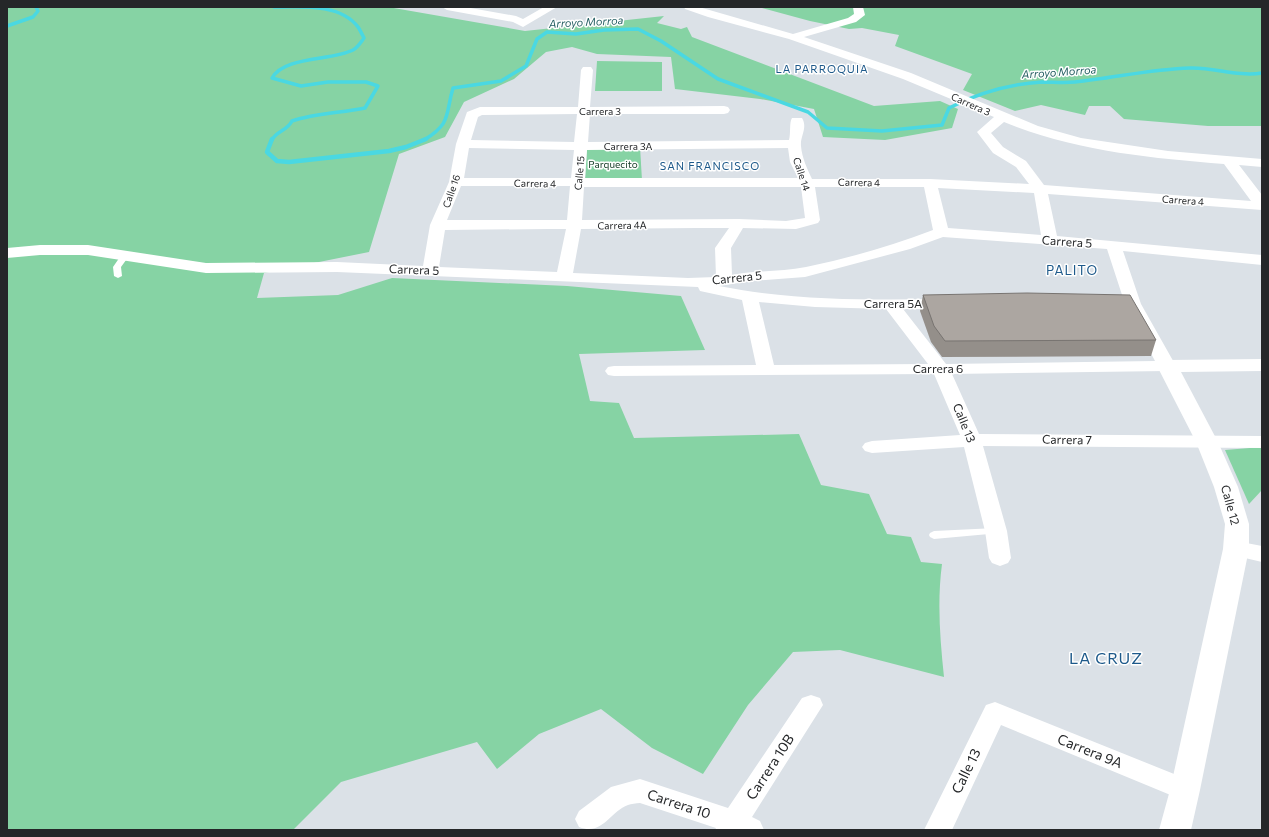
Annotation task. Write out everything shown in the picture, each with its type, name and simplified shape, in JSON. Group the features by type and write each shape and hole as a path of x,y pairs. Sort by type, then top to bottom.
{"street":[{"path":"447,7 474,9 516,19 523,24 552,7"},
{"name":"Carrera 3","path":"689,7 712,15 793,37 907,76 1033,130 1080,142 1168,155 1230,162 1262,163"},
{"path":"793,37 852,20 860,16 858,7"},
{"name":"Calle 15","path":"564,276 574,225 587,70"},
{"name":"Carrera 3","path":"475,113 480,111 724,110"},
{"name":"Calle 16","path":"430,270 438,225 456,182 463,144 472,115 475,113"},
{"path":"1002,117 984,132 998,150 1021,164 1040,189 1050,241"},
{"name":"Calle 14","path":"798,121 798,132 794,144 797,162 807,182 813,220 806,224"},
{"name":"Carrera 3A","path":"463,144 581,146 794,144"},
{"path":"1230,162 1262,206"},
{"name":"Carrera 4","path":"456,182 578,184 807,182 930,183 1040,189 1262,206"},
{"path":"930,183 941,232"},
{"path":"725,281 723,248 739,223"},
{"name":"Carrera 4A","path":"438,225 806,224"},
{"name":"Carrera 5","path":"7,253 40,250 88,250 206,268 337,267 564,276 611,280 688,282 725,281 751,276 805,272 905,246 941,232 1113,245 1262,260"},
{"name":"Calle 12","path":"1113,245 1125,304 1167,366 1207,442 1226,487 1237,524 1236,549 1185,790 1175,830"},
{"name":"Carrera 5A","path":"688,282 715,290 750,297 830,303 891,305 961,304"},
{"path":"750,297 766,370"},
{"name":"Calle 13","path":"891,305 941,369 972,440 996,531 1000,558"},
{"name":"Carrera 6","path":"614,371 1262,365"},
{"name":"Carrera 7","path":"872,447 972,440 1262,442"},
{"path":"1236,549 1262,554"},
{"name":"Carrera 10B","path":"738,827 811,705"},
{"name":"Calle 13","path":"938,830 995,712"},
{"name":"Carrera 9A","path":"995,712 1185,790"},
{"name":"Carrera 10","path":"589,819 620,795 640,791 738,827"}],"lane":[{"path":"118,276 117,267 125,256"},
{"path":"934,535 996,531"}],"green space":[{"path":"7,7 388,7 525,31 664,16 657,23 681,29 687,27 692,37 874,106 940,101 958,109 952,128 885,140 823,137 814,109 760,99 675,89 671,57 597,54 572,47 546,52 514,79 464,102 445,137 399,154 369,252 264,273 257,298 338,295 392,278 567,286 681,296 705,350 579,354 590,401 619,403 634,438 799,434 821,485 869,494 887,534 911,537 921,562 942,564 940,578 940,620 944,677 840,650 793,652 748,705 703,774 652,748 601,709 539,734 497,769 477,742 341,782 293,830 7,830"},
{"path":"758,7 1262,7 1262,126 1208,126 1124,119 1110,106 1089,106 1085,115 1041,105 1015,111 963,90 972,74 895,46 899,35 862,28 849,29 810,21"},
{"path":"597,61 662,62 662,91 595,91"},
{"name":"Parquecito","path":"587,147 640,147 642,180 585,181"},
{"path":"1262,447 1262,490 1249,504 1225,450"}],"building":[{"path":"1027,293 1130,295 1156,340 945,341 934,326 923,295"}],"waterway":[{"path":"7,26 33,17 38,11 36,7"},
{"name":"Arroyo Morroa","path":"272,140 292,121 310,116 365,108 378,86 366,82 328,82 301,86 272,78 278,71 297,62 333,56 353,50 364,38 358,27 350,19 330,10 307,7 274,7"},
{"name":"Arroyo Morroa","path":"425,140 439,128 446,118 453,88 501,81 526,66 537,39 547,32 576,34 604,30 638,29 661,41 718,79 808,112 827,128 882,131 942,125 949,108 994,90 1030,83 1075,82 1161,70 1190,68 1244,74 1262,73"},
{"name":"Arroyo Morroa","path":"272,139 267,152 277,161 289,162 389,151 406,147 425,140"}],"district":[{"name":"LA PARROQUIA","path":"822,69"},
{"name":"SAN FRANCISCO","path":"710,166"},
{"name":"PALITO","path":"1072,270"},
{"name":"LA CRUZ","path":"1106,658"}]}
